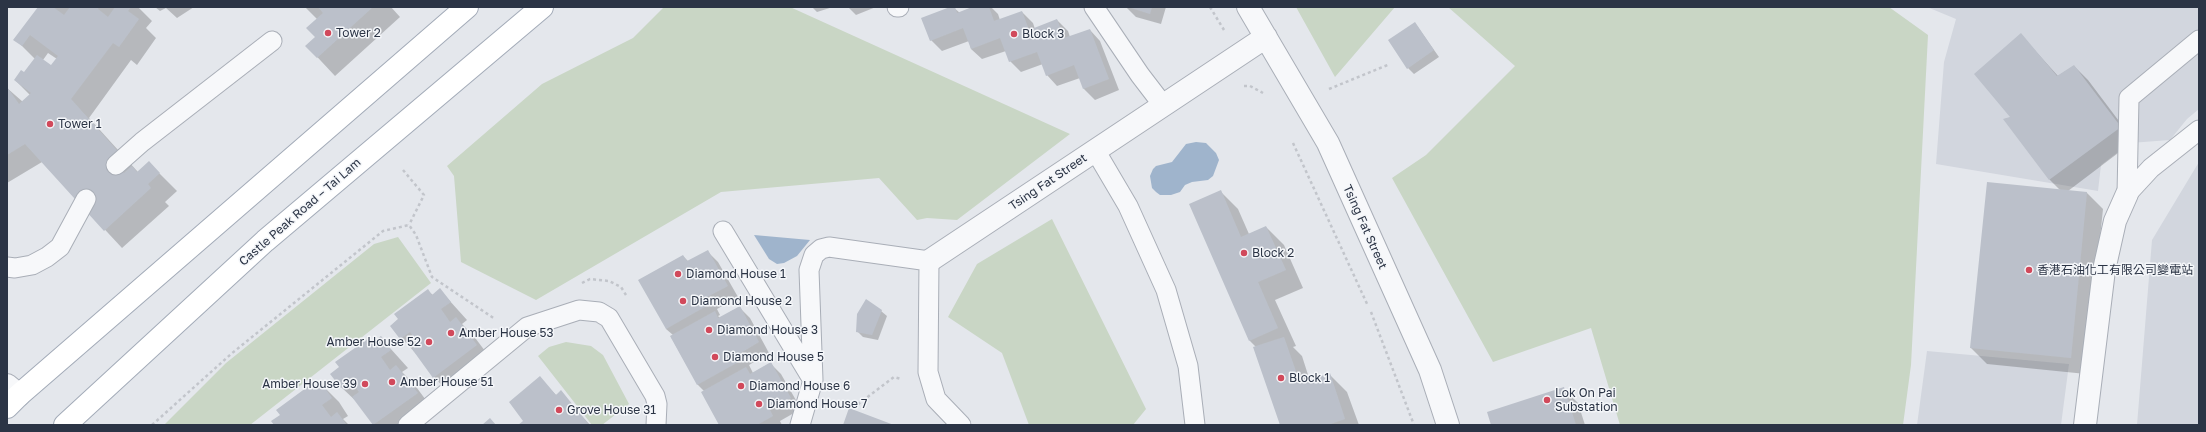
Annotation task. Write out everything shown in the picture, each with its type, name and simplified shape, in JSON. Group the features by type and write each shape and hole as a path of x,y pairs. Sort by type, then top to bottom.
{"main road":[{"path":"11,396 467,7"},
{"name":"Castle Peak Road – Tai Lam","path":"65,425 265,241 542,7"}],"street":[{"name":"Tsing Fat Street","path":"1248,7 1328,143 1430,370 1448,425"},
{"name":"Tsing Fat Street","path":"929,261 1266,37"},
{"path":"2085,425 2104,270 2115,221 2127,194"}],"lane":[{"path":"1094,7 1140,76 1163,105"},
{"path":"2127,194 2129,98 2199,40"},
{"path":"116,165 142,142 272,41"},
{"path":"2127,194 2151,168 2199,130"},
{"path":"1095,150 1128,206 1166,290 1188,366 1195,425"},
{"path":"7,267 16,268 32,265 47,257 60,247 86,199"},
{"path":"723,231 813,380"},
{"path":"800,425 813,380 808,284 809,270 814,255 821,249 829,247 929,261 928,372 936,398 960,425"},
{"path":"408,425 527,327 579,310 599,312 609,318 655,396 657,404 656,425"}],"path":[{"path":"1210,7 1225,32"},
{"path":"1328,89 1390,64"},
{"path":"1250,86 1261,90 1265,95"},
{"path":"1290,137 1371,313 1414,425"},
{"path":"403,170 424,195 409,225"},
{"path":"409,225 416,235 432,277 498,321"},
{"path":"152,425 231,354 383,231 409,225"},
{"path":"577,286 590,278 610,281 621,287 628,300"},
{"path":"853,408 894,377"}],"shaded area":[{"path":"1927,7 2199,7 2199,109 2187,119 2170,140 2130,143 2101,165 2098,191 1936,164 1944,62 1956,19"},
{"path":"2199,162 2199,425 2137,425 2152,240"},
{"path":"1927,351 2069,364 2061,425 1917,425"}],"green space":[{"path":"664,7 790,7 1070,134 957,220 927,218 917,220 879,178 721,192 536,300 461,262 454,176 447,166 542,84 633,38"},
{"path":"1296,7 1395,7 1335,77"},
{"path":"1448,7 1889,7 1928,35 1911,365 1903,425 1620,425 1591,328 1493,362 1392,178 1426,155 1515,66"},
{"path":"1052,219 1146,409 1133,425 1029,425 1002,353 948,317 977,264"},
{"path":"398,237 431,283 250,425 164,425 226,363 374,244"},
{"path":"566,342 591,346 603,355 629,404 602,425 592,425 538,356 549,347"}],"water":[{"path":"1196,142 1206,143 1216,153 1219,160 1213,176 1208,180 1192,182 1185,185 1180,192 1171,195 1160,195 1152,188 1150,176 1153,169 1156,166 1172,162 1186,144"},
{"path":"754,235 810,240 797,256 784,263 777,264 769,259"}],"building":[{"name":"Tower 1","path":"38,7 53,7 64,15 70,7 99,7 98,9 108,17 115,7 131,7 128,11 139,19 119,47 113,43 71,99 123,157 115,164 124,173 132,166 137,172 149,161 160,173 148,184 151,188 104,231 25,144 7,155 7,87 19,104 31,93 14,80 21,70 24,72 37,55 51,65 58,56 30,35 22,46 13,40"},
{"name":"Tower 2","path":"318,7 373,7 317,58 305,46 315,37 306,28 323,13"},
{"path":"950,7 955,7 957,13 972,7 989,7 994,21 1022,11 1029,30 1057,19 1064,38 1090,29 1109,79 1083,89 1074,65 1046,76 1037,52 1009,62 1000,38 971,49 963,28 930,41 921,18"},
{"path":"1128,7 1152,7 1150,14"},
{"path":"1415,22 1434,50 1407,69 1388,40"},
{"path":"2021,33 2057,76 2074,65 2121,127 2049,180 2003,119 2010,117 1974,74"},
{"name":"香港石油化工有限公司變電站","path":"1987,182 2087,192 2071,358 1970,348"},
{"name":"Block 2","path":"1221,190 1241,237 1266,226 1286,270 1258,282 1278,328 1249,341 1189,204"},
{"path":"708,250 728,286 707,297 710,304 666,329 638,280 683,255 687,261"},
{"path":"440,288 451,302 441,309 450,322 456,317 477,345 433,378 412,349 419,344 410,332 400,339 390,326 398,319 394,314 428,289 432,295"},
{"path":"866,299 882,310 872,335 856,332 857,314"},
{"path":"740,306 759,342 739,354 742,360 697,385 670,336 715,311 718,318"},
{"path":"381,336 391,350 381,357 390,370 396,365 418,393 373,425 352,397 359,392 350,380 341,388 330,374 339,367 335,362 369,338 372,343"},
{"name":"Block 1","path":"1284,337 1300,383 1330,373 1345,419 1328,425 1280,425 1253,347"},
{"path":"771,362 791,398 770,410 773,416 757,425 719,425 701,392 746,367 750,374"},
{"name":"Grove House 31","path":"540,376 556,395 561,390 589,425 518,425 523,421 509,402"},
{"path":"322,384 332,398 322,405 331,417 337,412 347,425 274,425 271,421 280,415 276,410 310,385 313,390"},
{"name":"Lok On Pai Substation","path":"1564,387 1576,425 1491,425 1487,412"},
{"path":"849,408 894,425 843,425"},
{"path":"490,418 496,425 482,425"}],"place":[{"name":"Tower 2","path":"328,33"},
{"name":"Block 3","path":"1014,34"},
{"name":"Tower 1","path":"50,124"},
{"name":"Block 2","path":"1244,253"},
{"name":"香港石油化工有限公司變電站","path":"2029,270"},
{"name":"Diamond House 1","path":"678,274"},
{"name":"Diamond House 2","path":"683,301"},
{"name":"Diamond House 3","path":"709,330"},
{"name":"Amber House 53","path":"451,333"},
{"name":"Amber House 52","path":"429,342"},
{"name":"Diamond House 5","path":"715,357"},
{"name":"Block 1","path":"1281,378"},
{"name":"Amber House 51","path":"392,382"},
{"name":"Amber House 39","path":"365,384"},
{"name":"Diamond House 6","path":"741,386"},
{"name":"Lok On Pai Substation","path":"1547,400"},
{"name":"Diamond House 7","path":"759,404"},
{"name":"Grove House 31","path":"559,410"}]}
